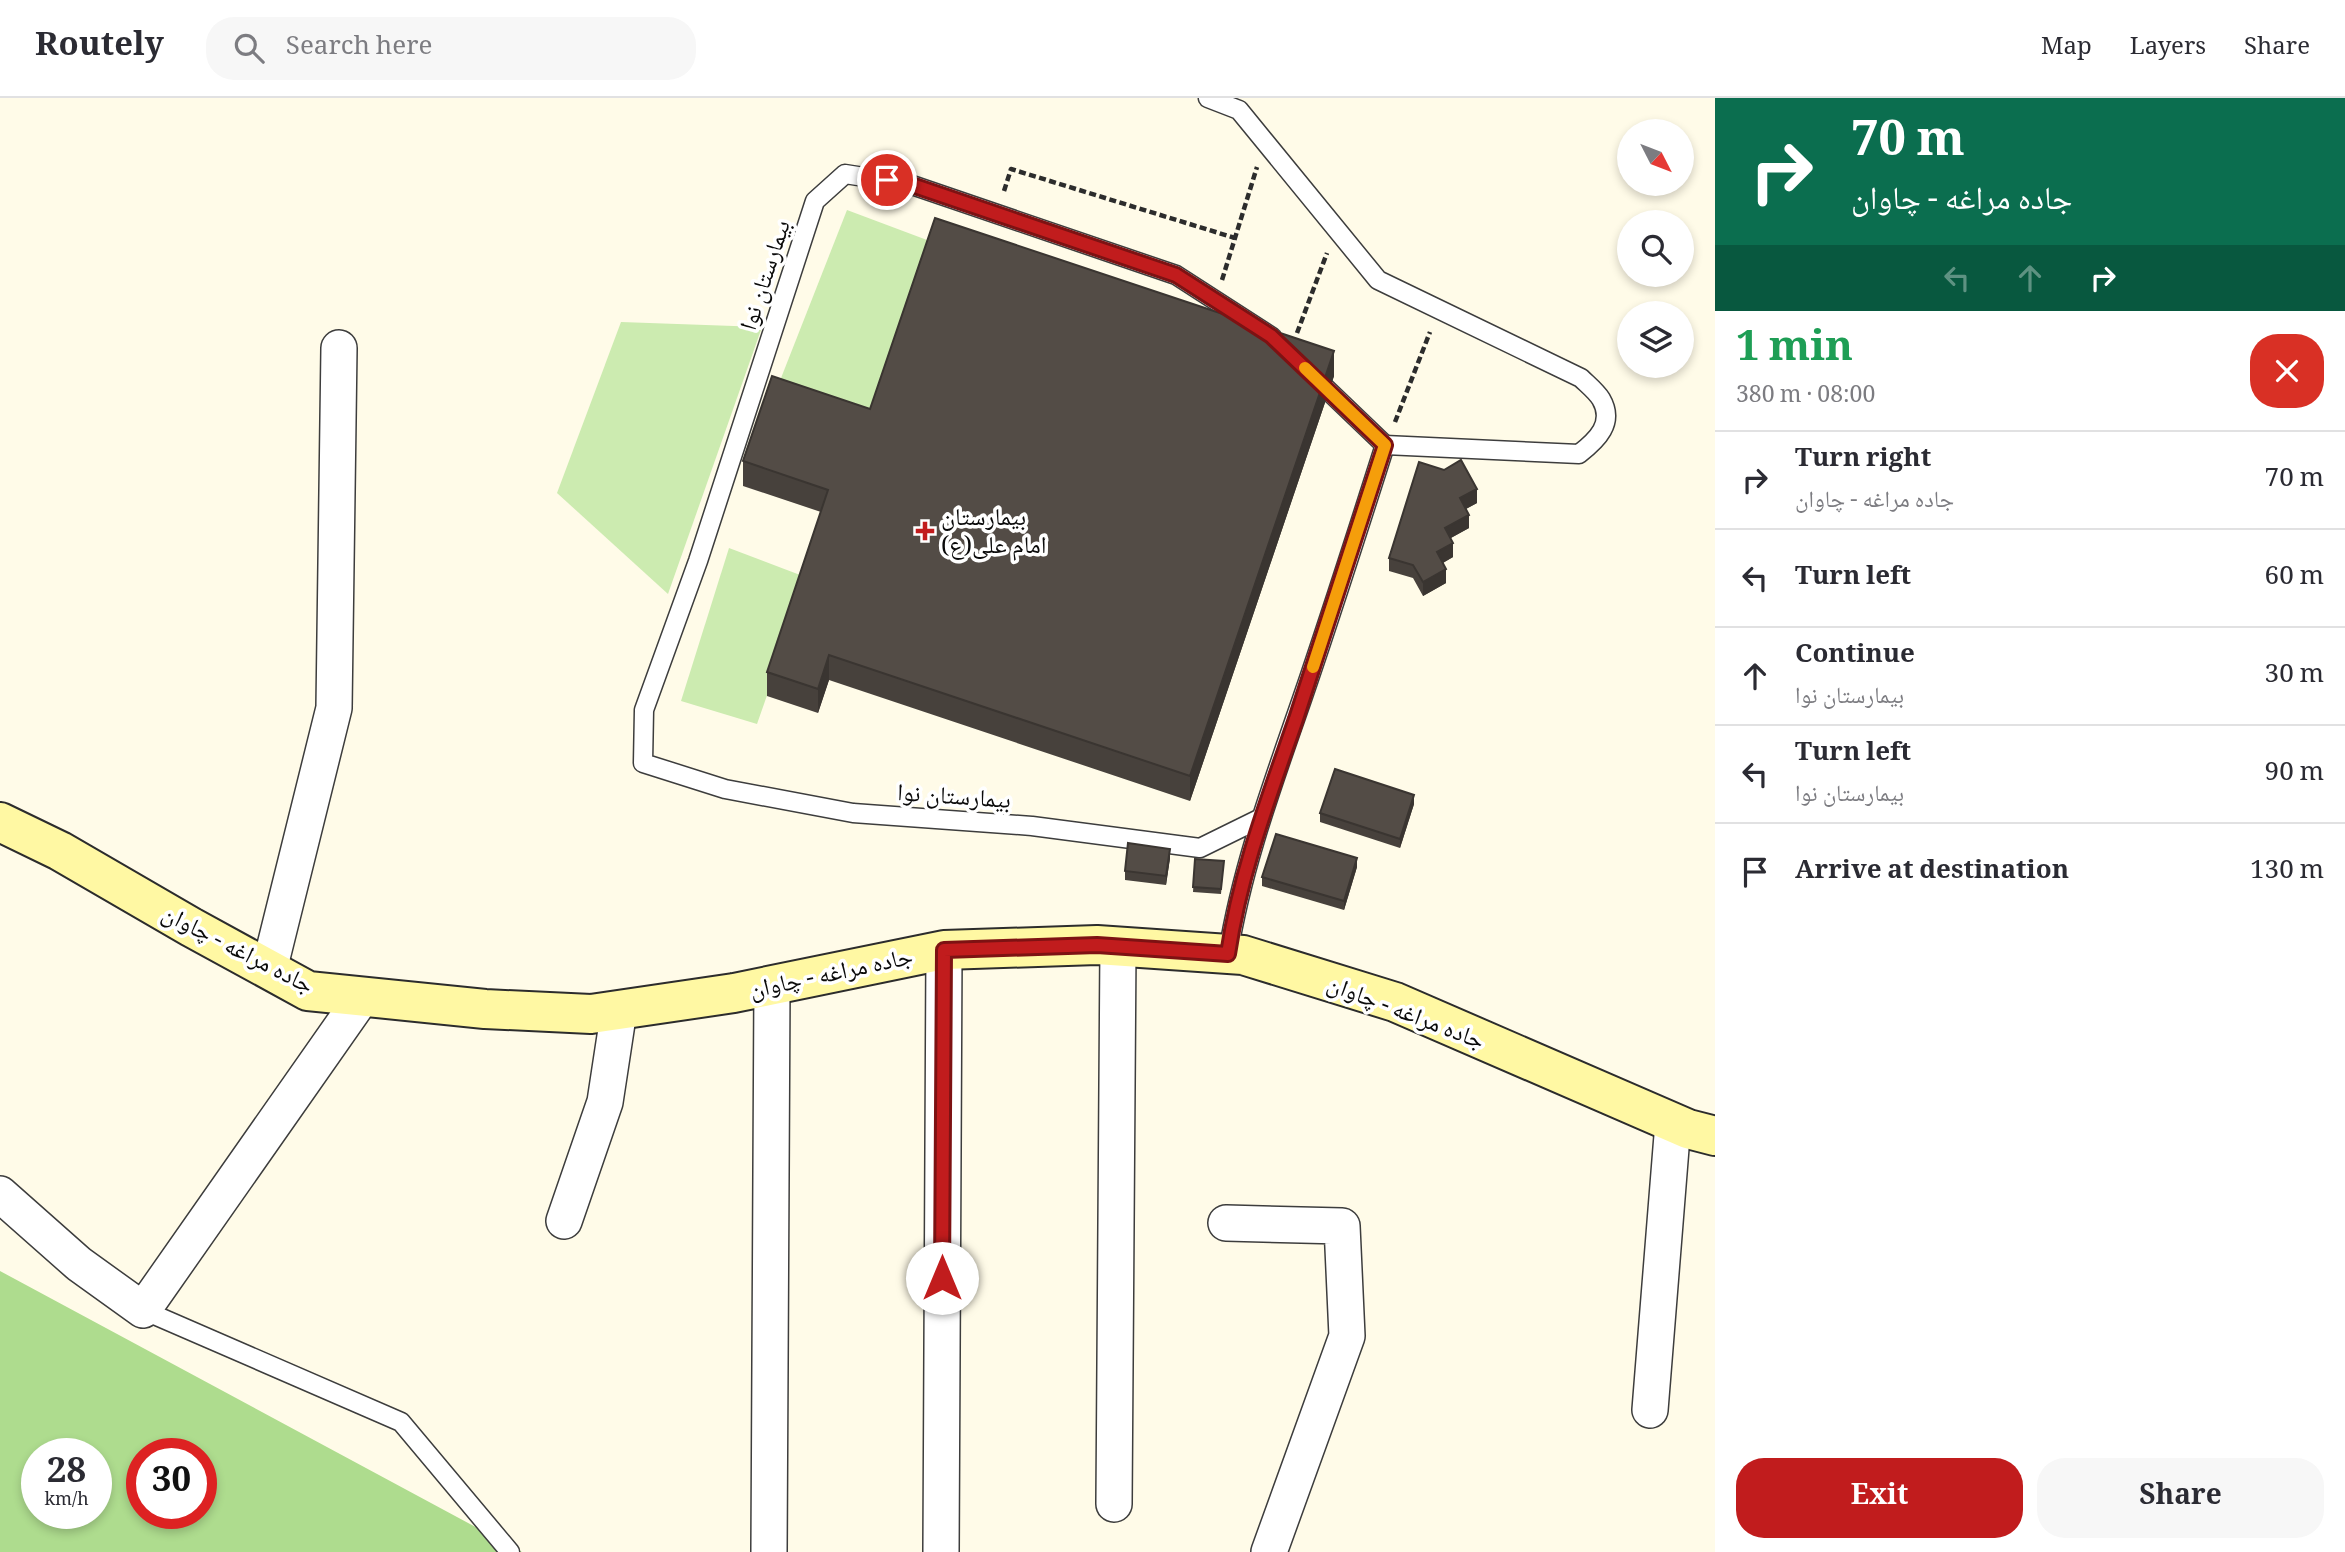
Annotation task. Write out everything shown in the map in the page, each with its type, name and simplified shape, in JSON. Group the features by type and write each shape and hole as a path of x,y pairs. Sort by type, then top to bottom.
{"street":[{"path":"269,970 334,708 339,348"},
{"name":"جاده مراغه - چاوان","path":"0,822 60,851 308,991 485,1009 591,1014 734,993 944,950 1118,946 1243,955 1395,1002 1673,1123 1715,1136"},
{"path":"1114,1504 1118,946"},
{"path":"941,1552 944,950"},
{"path":"769,1552 772,985"},
{"path":"0,1195 79,1264 143,1310 363,996"},
{"path":"564,1221 605,1102 619,1010"},
{"path":"1650,1410 1673,1123"},
{"path":"1226,1223 1342,1226 1347,1336 1269,1552"}],"lane":[{"path":"1208,98 1239,110 1378,280 1581,378 1601,399 1606,420 1599,438 1579,454 1385,445 1261,818 1234,913 1228,954"},
{"name":"بیمارستان نوا","path":"1261,818 1200,848 1032,826 853,813 725,789 643,762 644,710 698,561 816,201 845,174 909,184 1176,275 1271,336 1385,445"},
{"path":"143,1310 401,1422 510,1552"}],"path":[{"path":"1216,300 1265,142"},
{"path":"996,214 1011,169 1235,238"},
{"path":"1294,358 1335,228"},
{"path":"1385,445 1439,310"}],"green space":[{"path":"847,210 935,243 870,434 772,401"},
{"path":"621,322 762,327 668,594 557,493"},
{"path":"729,548 808,578 757,724 681,701"},
{"path":"0,1271 522,1552 0,1552"}],"building":[{"path":"935,218 1334,351 1190,776 829,655 818,689 767,672 828,490 743,461 772,376 870,409"},
{"path":"1461,460 1477,489 1460,498 1469,515 1445,528 1453,543 1437,552 1446,569 1423,582 1413,565 1389,558 1419,462 1444,470"},
{"path":"1335,769 1414,795 1400,839 1320,813"},
{"path":"1276,834 1357,858 1344,901 1262,877"},
{"path":"1128,843 1170,849 1166,876 1125,871"},
{"path":"1195,859 1224,861 1221,889 1193,887"}],"slow traffic":[{"path":"1305,368 1385,445 1313,667"}],"place":[{"name":"بیمارستان امام علی(ع)","path":"925,531"}],"route":[{"path":"887,180 909,184 1176,275 1271,336 1385,445 1249,856 1234,913 1228,954 1097,945 944,950 942,1278"}]}
